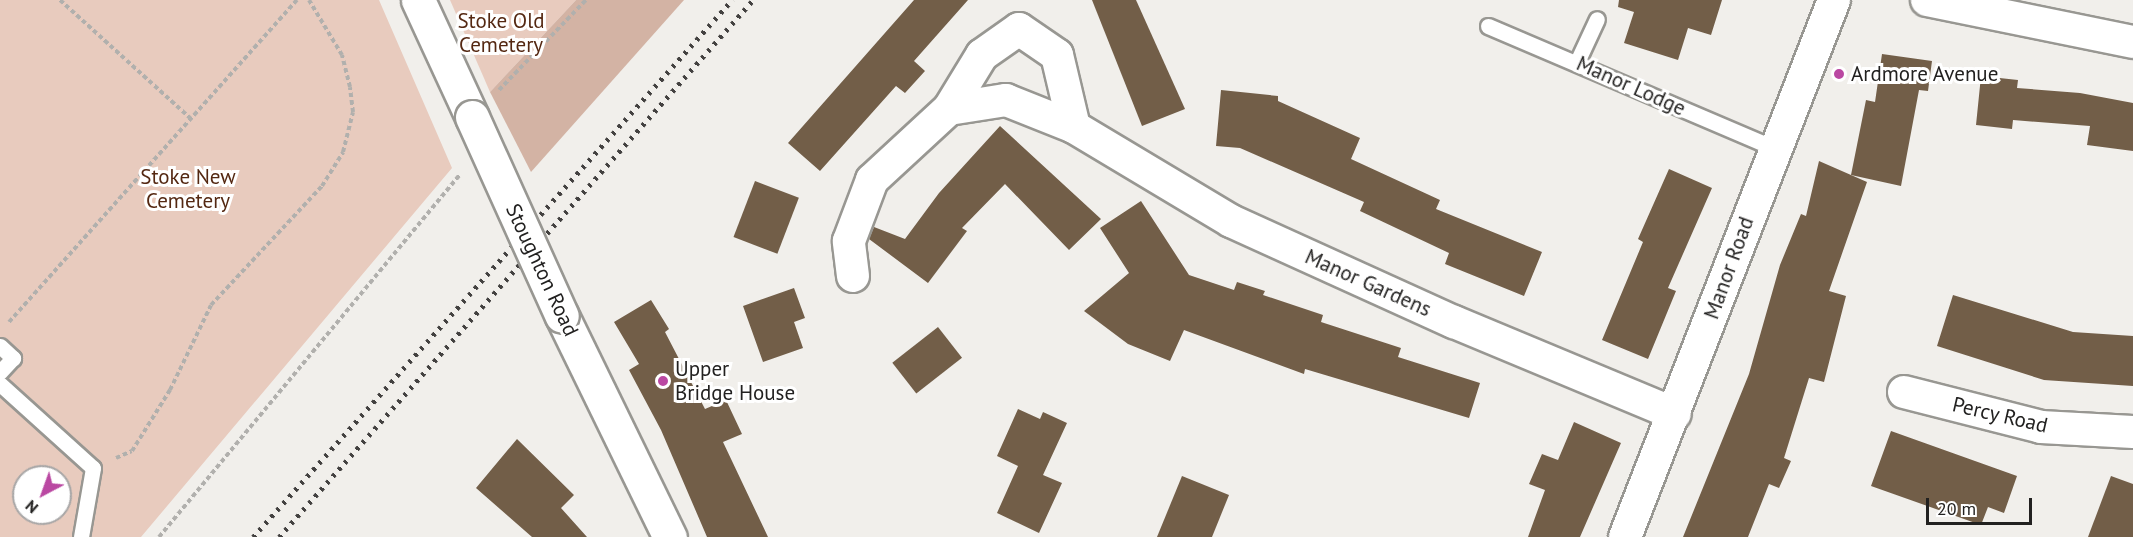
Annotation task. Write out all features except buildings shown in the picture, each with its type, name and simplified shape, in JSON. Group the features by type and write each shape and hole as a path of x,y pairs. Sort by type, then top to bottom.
{"street":[{"name":"Stoughton Road","path":"418,0 562,316 670,537"},
{"name":"Manor Road","path":"1625,537 1676,414 1774,148 1834,0"},
{"path":"1927,0 2133,42"},
{"path":"853,276 849,241 872,180 949,109 982,55 1019,29 1057,55 1074,127"},
{"name":"Manor Gardens","path":"949,109 1006,100 1074,127 1230,221 1454,322 1676,414"},
{"name":"Percy Road","path":"1904,392 2041,427 2133,432"}],"lane":[{"path":"1577,62 1598,19"},
{"name":"Manor Lodge","path":"1488,27 1577,62 1774,148"},
{"path":"0,346 13,358 0,372"},
{"path":"0,384 93,468 81,537"}],"path":[{"path":"60,0 190,118"},
{"path":"8,323 297,0"},
{"path":"93,468 132,451 170,390 211,305 322,186 343,152 353,112 350,87 342,55 309,0"},
{"path":"472,117 586,0"},
{"path":"159,537 465,169"}],"green space":[{"name":"Stoke New Cemetery","path":"0,0 379,0 452,168 141,537 0,537"},
{"name":"Stoke Old Cemetery","path":"450,0 576,0 490,92"}],"shaded area":[{"path":"576,0 684,0 531,172 490,92"}],"railway":[{"path":"253,537 732,0"},
{"path":"279,537 753,0"}],"place":[{"name":"Ardmore Avenue","path":"1839,74"},
{"name":"Upper Bridge House","path":"663,381"}]}
